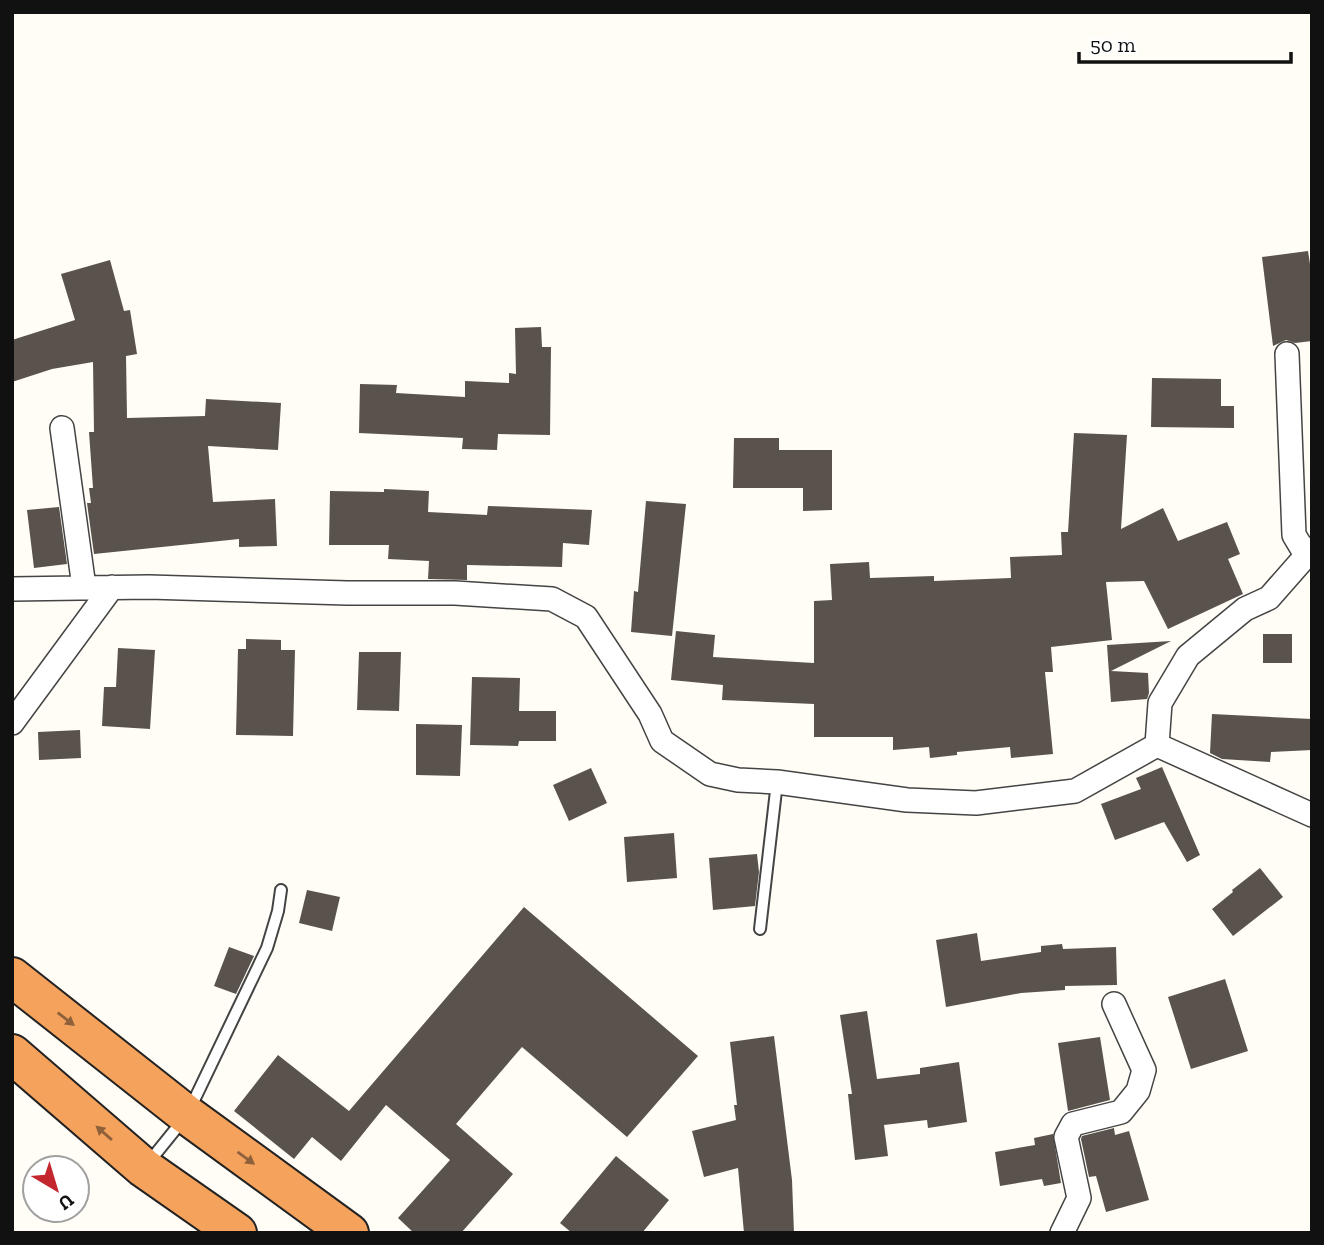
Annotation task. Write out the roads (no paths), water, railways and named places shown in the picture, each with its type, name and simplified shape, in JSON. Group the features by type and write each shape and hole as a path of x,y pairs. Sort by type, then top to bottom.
{"highway":[{"path":"12,977 187,1115 349,1233"},
{"path":"12,1054 144,1168 237,1233"}],"street":[{"path":"1157,744 1160,703 1188,656 1245,609 1269,598 1309,552 1294,535 1287,354"},
{"path":"62,428 84,587"},
{"path":"12,589 113,587 455,593 552,599 586,617 650,715 662,741 710,774 738,780 777,782 907,800 976,803 1075,791 1157,744"},
{"path":"12,723 113,587"},
{"path":"1157,744 1312,815"},
{"path":"1062,1233 1079,1198 1066,1137 1073,1124 1121,1112 1138,1091 1144,1070 1114,1004"}],"lane":[{"path":"760,929 777,782"},
{"path":"144,1168 187,1115 267,948 281,890"}]}
